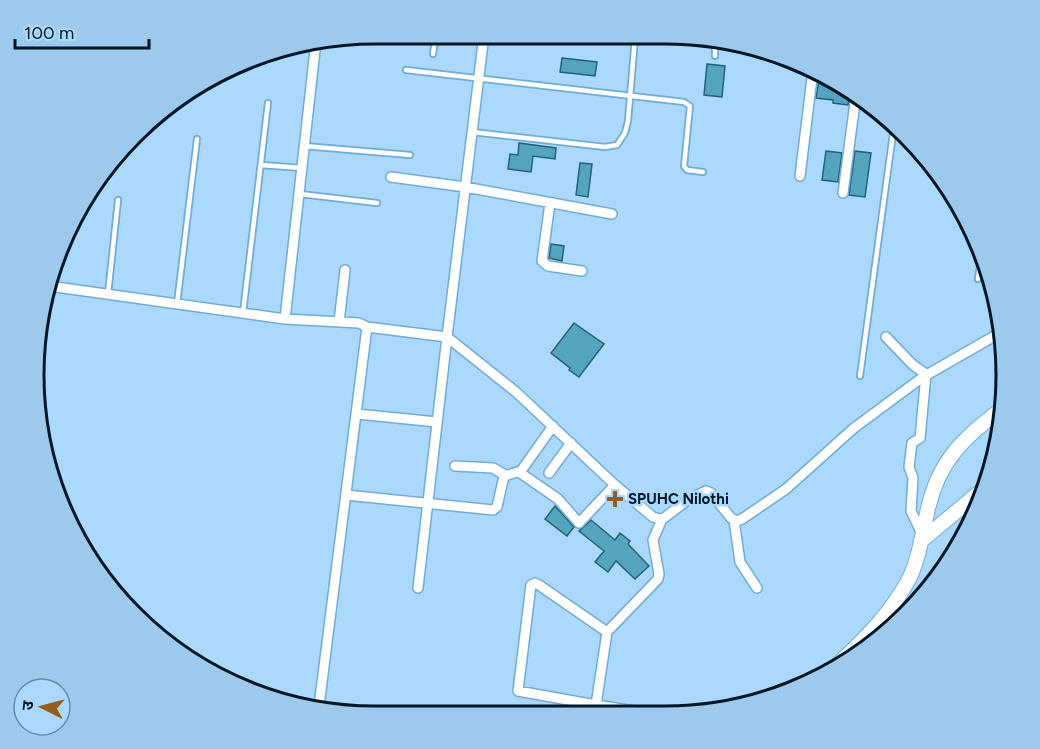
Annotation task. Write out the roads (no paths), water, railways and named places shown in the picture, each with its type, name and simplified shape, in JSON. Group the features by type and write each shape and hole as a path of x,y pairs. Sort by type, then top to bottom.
{"street":[{"path":"418,588 483,44"},
{"path":"285,319 315,49"},
{"path":"800,176 812,78"},
{"path":"843,193 855,103"},
{"path":"391,177 465,187 612,214"},
{"path":"550,203 542,261 548,266 582,271"},
{"path":"339,322 345,270"},
{"path":"56,287 285,319 359,323 367,327 447,337 508,385 615,485 653,517 662,519"},
{"path":"320,701 367,327"},
{"path":"734,520 742,519 786,489 854,428 926,374 994,336"},
{"path":"886,337 913,365 926,374"},
{"path":"922,537 911,511 913,478 909,467 912,443 920,438 926,374"},
{"path":"357,414 437,422"},
{"path":"862,641 875,628 913,571 933,494 951,456 966,437 994,415"},
{"path":"455,466 493,468 505,475 519,472 525,467 553,426"},
{"path":"549,473 571,443"},
{"path":"519,472 558,500 579,523 615,485"},
{"path":"346,495 493,510 497,507 501,483 505,475"},
{"path":"596,705 607,632 658,579 653,540 662,519 689,499 706,491 711,493 734,520 740,562 757,588"},
{"path":"922,537 972,498"},
{"path":"602,706 518,691 531,585 535,583 539,585 607,632"}],"lane":[{"path":"433,54 434,44"},
{"path":"472,132 617,145 625,133 635,44"},
{"path":"715,47 715,56"},
{"path":"406,70 681,101 689,104 684,166 687,170 703,172"},
{"path":"243,313 268,103"},
{"path":"860,376 893,134"},
{"path":"177,304 197,139"},
{"path":"304,146 410,156"},
{"path":"261,165 302,168"},
{"path":"299,194 377,203"},
{"path":"108,294 118,200"},
{"path":"978,279 979,269"}],"place":[{"name":"SPUHC Nilothi","path":"615,499"}]}
